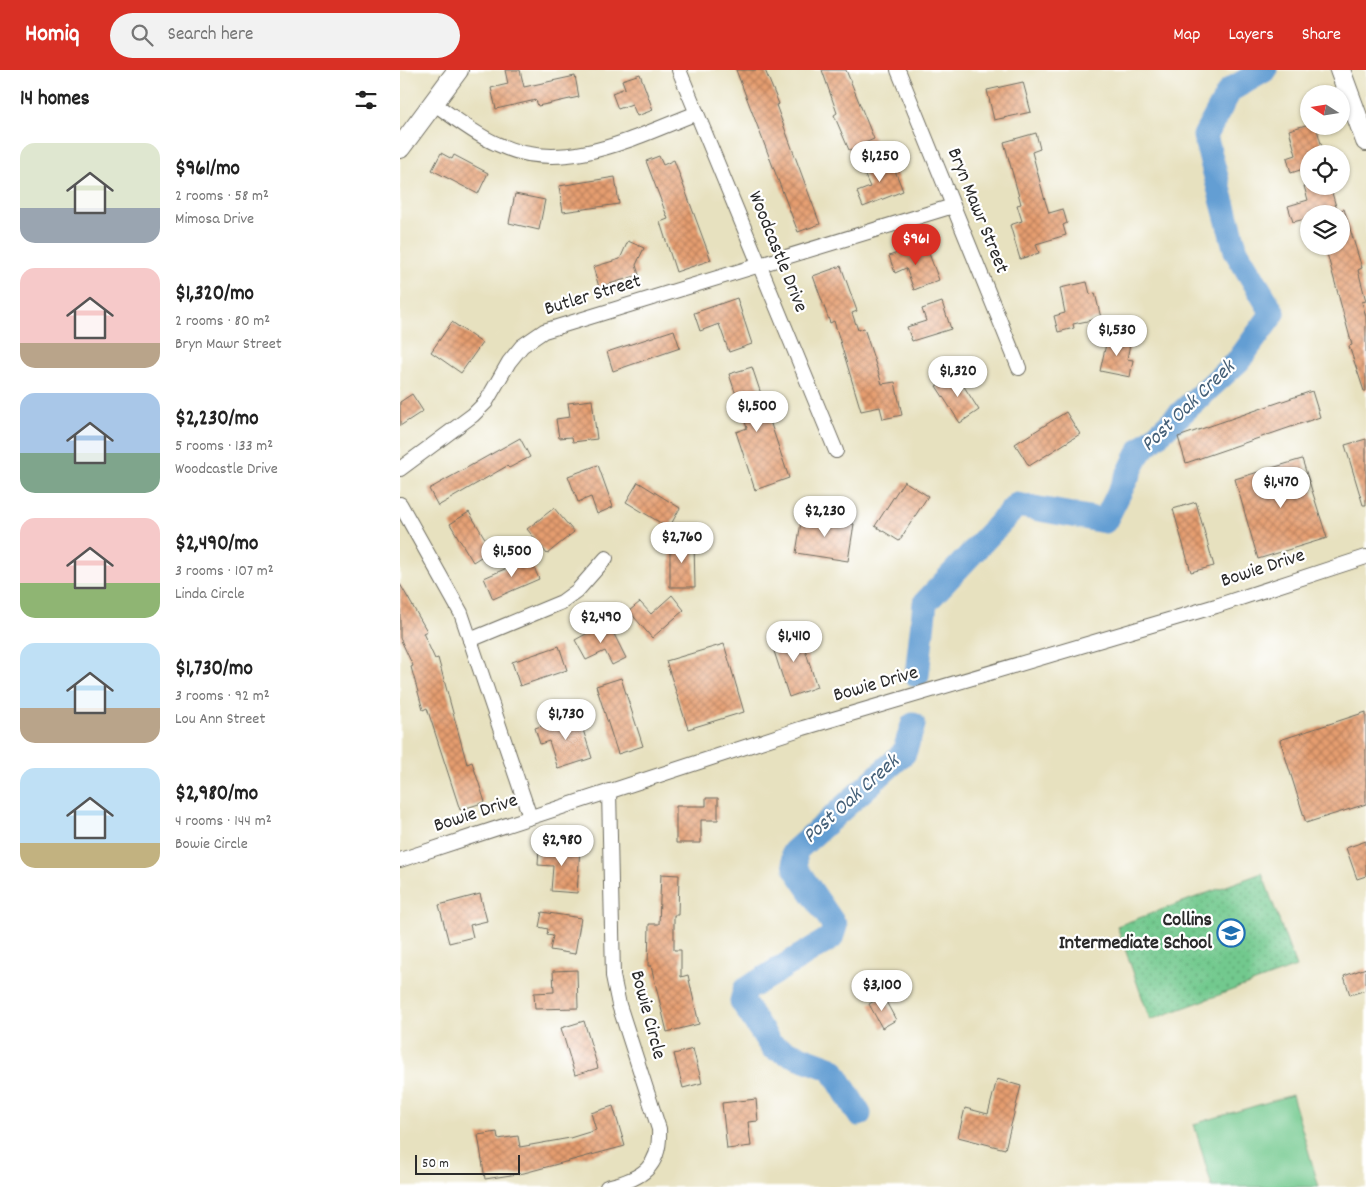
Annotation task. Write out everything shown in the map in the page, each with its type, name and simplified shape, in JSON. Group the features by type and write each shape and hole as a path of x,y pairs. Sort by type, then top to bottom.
{"street":[{"path":"400,148 458,70"},
{"name":"Woodcastle Drive","path":"679,70 761,265 836,451"},
{"name":"Bryn Mawr Street","path":"898,70 1019,368"},
{"path":"1340,70 1360,105 1366,141"},
{"path":"433,103 480,136 499,145 514,151 555,157 596,152 697,113"},
{"name":"Butler Street","path":"400,468 473,415 486,402 509,362 522,346 544,331 953,206"},
{"path":"400,504 462,614 530,817"},
{"name":"Bowie Drive","path":"400,860 802,728 1216,606 1366,557"},
{"path":"470,640 562,602 577,591 606,558"},
{"name":"Bowie Circle","path":"607,1187 629,1182 643,1172 656,1156 660,1142 659,1129 620,1005 614,976 609,791"}],"green space":[{"path":"1262,873 1296,967 1150,1020 1117,926"},
{"path":"1292,1095 1319,1187 1212,1187 1194,1124"}],"building":[{"path":"505,70 520,70 524,87 575,76 579,97 538,106 536,100 496,109 491,88 508,84"},
{"path":"736,70 765,70 779,104 776,105 820,224 798,232"},
{"path":"822,70 846,70 874,139 849,150 834,115 837,113"},
{"path":"640,74 653,110 637,116 632,104 618,109 612,93 625,88 622,80"},
{"path":"1023,82 1031,112 994,120 987,90"},
{"path":"1300,127 1300,135 1319,135 1321,145 1300,145 1300,170 1291,173 1287,158 1296,155 1289,130"},
{"path":"1036,133 1040,149 1032,152 1044,197 1049,213 1063,209 1067,223 1063,225 1066,235 1036,244 1039,253 1020,259 1010,225 1022,221 1017,205 1021,204 1004,142"},
{"path":"441,153 452,159 454,155 488,173 478,194 432,170"},
{"path":"659,156 663,165 674,160 711,260 676,272 660,222 668,219 646,161"},
{"path":"890,158 903,191 863,207 857,192 870,187 862,169"},
{"path":"615,177 619,204 563,212 559,186"},
{"path":"515,194 545,200 539,230 509,223"},
{"path":"1307,195 1333,195 1336,205 1300,205 1300,220 1293,222 1288,206 1308,200"},
{"path":"1350,229 1362,268 1358,270 1366,301 1362,302 1366,317 1366,391 1364,391 1349,346 1352,345 1327,255 1350,255"},
{"path":"628,241 644,248 636,265 639,275 599,287 593,267 620,259"},
{"path":"925,243 939,280 914,290 906,268 895,273 889,256"},
{"path":"841,266 857,311 852,313 858,330 864,328 882,384 895,382 902,415 883,419 880,407 861,411 834,321 830,323 813,276"},
{"path":"1087,282 1090,294 1095,293 1101,318 1073,324 1074,328 1058,332 1054,316 1065,313 1060,288"},
{"path":"737,298 752,344 729,352 719,324 700,331 694,313"},
{"path":"942,302 951,329 912,341 907,327 926,321 922,309"},
{"path":"452,322 482,343 461,373 431,352"},
{"path":"674,330 680,348 613,371 607,352"},
{"path":"1108,335 1131,339 1127,359 1133,360 1130,377 1100,371"},
{"path":"752,367 789,478 755,490 736,432 747,428 729,374"},
{"path":"956,374 979,410 960,423 936,386"},
{"path":"1312,391 1320,417 1186,463 1178,437"},
{"path":"412,394 423,411 400,426 400,402"},
{"path":"592,400 597,439 573,442 572,437 559,438 556,419 570,417 568,403"},
{"path":"1066,412 1080,434 1029,466 1015,444"},
{"path":"520,438 530,457 509,468 507,466 438,506 429,489"},
{"path":"1366,439 1366,505 1363,505 1345,445"},
{"path":"1302,459 1327,538 1258,559 1235,479"},
{"path":"598,465 613,507 597,514 591,497 578,502 568,476"},
{"path":"904,481 928,496 899,541 875,526"},
{"path":"638,482 680,508 669,528 626,502"},
{"path":"1196,502 1214,566 1191,572 1173,509"},
{"path":"554,508 574,532 547,554 527,529"},
{"path":"469,512 492,550 473,562 450,524"},
{"path":"802,516 854,524 848,561 796,553"},
{"path":"670,541 694,541 695,587 670,587"},
{"path":"530,558 539,579 493,599 484,578"},
{"path":"400,584 427,631 423,633 435,659 438,658 467,764 472,762 485,802 460,810 427,708 423,710 411,667 413,666 400,638"},
{"path":"672,595 684,610 652,638 629,611 640,602 651,614"},
{"path":"608,622 626,658 612,665 605,651 586,660 575,640"},
{"path":"799,630 817,687 789,697 770,639"},
{"path":"724,644 744,712 688,729 666,661"},
{"path":"559,646 567,670 520,686 512,662"},
{"path":"621,678 643,746 618,754 596,686"},
{"path":"1366,712 1366,804 1306,823 1280,740"},
{"path":"578,714 592,758 558,769 549,741 540,744 535,728"},
{"path":"706,798 718,798 718,820 701,820 701,843 676,843 676,806 706,806"},
{"path":"1366,841 1366,876 1357,879 1346,848"},
{"path":"539,846 580,848 577,893 551,891 553,866 538,865"},
{"path":"661,874 679,875 678,915 674,915 674,950 681,950 681,977 688,975 699,1024 667,1032 651,966 648,966 649,924 659,924"},
{"path":"480,894 487,921 470,925 473,937 449,943 439,905"},
{"path":"542,912 581,918 575,954 550,950 553,936 547,935 548,929 539,927"},
{"path":"1366,968 1366,990 1350,995 1344,976"},
{"path":"577,970 578,1008 535,1009 534,993 554,992 553,971"},
{"path":"883,996 896,1020 882,1028 869,1004"},
{"path":"584,1021 598,1068 575,1075 561,1028"},
{"path":"693,1049 702,1083 683,1088 674,1054"},
{"path":"997,1079 1021,1086 1005,1149 958,1137 965,1108 988,1114"},
{"path":"756,1099 758,1121 748,1122 751,1146 727,1149 722,1103"},
{"path":"613,1106 625,1146 524,1173 485,1179 478,1135 497,1132 498,1139 518,1136 520,1147 570,1138 596,1130 591,1113"}],"waterway":[{"name":"Post Oak Creek","path":"917,675 925,603 1017,505 1105,521 1140,451 1239,360 1273,313 1236,251 1205,136 1230,90 1265,70"},
{"name":"Post Oak Creek","path":"859,1114 832,1069 772,1047 742,1001 745,990 831,938 835,926 796,869 794,852 904,753 913,725"}],"place":[{"name":"Collins Intermediate School","path":"1231,933"}]}
